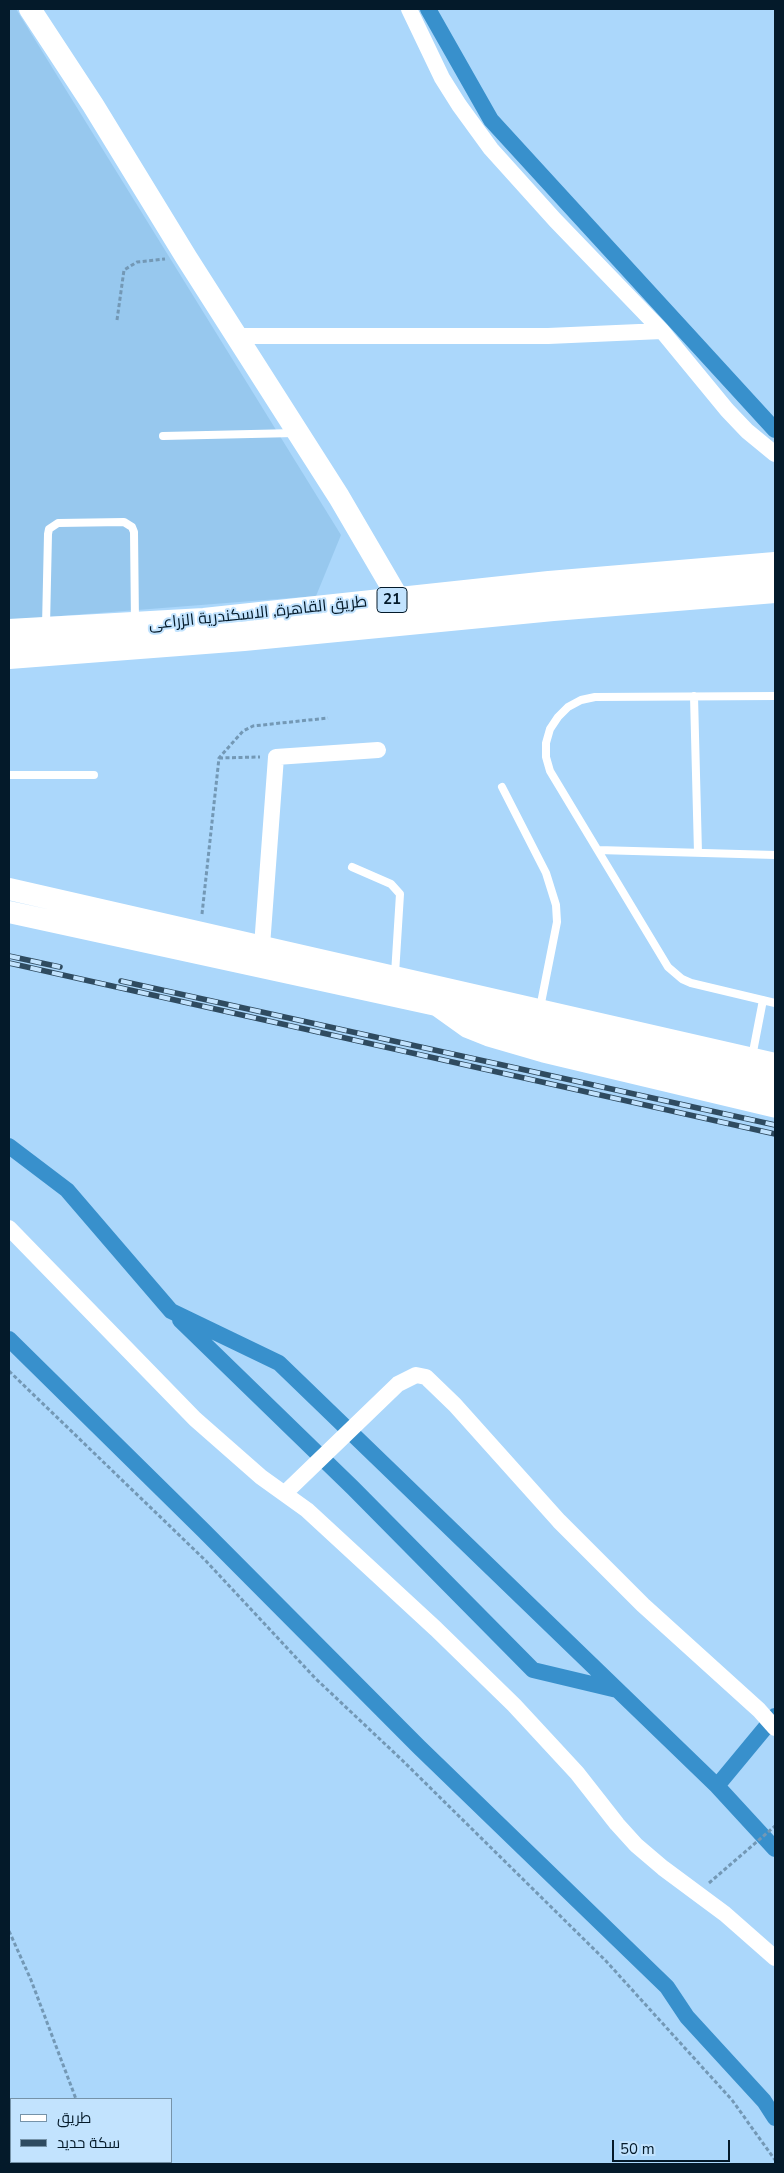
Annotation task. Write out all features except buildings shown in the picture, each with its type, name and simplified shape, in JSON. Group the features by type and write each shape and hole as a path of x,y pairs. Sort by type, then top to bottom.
{"highway":[{"name":"طريق القاهرة, الاسكندرية الزراعى","path":"9,632 204,621 549,584 775,565"},
{"name":"طريق القاهرة, الاسكندرية الزراعى","path":"9,656 235,639 553,608 775,590"}],"main road":[{"path":"30,9 93,105 186,257 349,514 412,622"},
{"path":"9,889 775,1064"},
{"path":"9,912 442,1006 775,1084"},
{"path":"442,1006 459,1020 479,1030 544,1050 775,1105"}],"street":[{"path":"408,9 442,78 491,149 555,220 662,331 727,410 747,431 775,454"},
{"path":"236,336 548,336 662,331"},
{"path":"262,946 276,757 378,750"},
{"path":"9,1228 189,1413 254,1471 307,1510 436,1629 539,1730 577,1773 627,1836 663,1868 725,1914 775,1958"},
{"path":"285,1493 398,1384 416,1375 426,1377 456,1405 559,1521 643,1605 759,1710 775,1728"}],"lane":[{"path":"163,436 297,433"},
{"path":"46,631 48,534 49,529 58,523 124,522 132,527 134,532 135,626"},
{"path":"694,696 698,853"},
{"path":"775,696 595,697 581,700 568,707 550,729 546,743 550,771 674,974 691,983 775,1003"},
{"path":"9,775 94,775"},
{"path":"502,787 546,873 556,905 557,922 540,1010"},
{"path":"598,850 775,855"},
{"path":"352,867 391,884 400,894 395,976"},
{"path":"752,1058 763,1000"}],"path":[{"path":"118,320 124,270 137,262 186,257"},
{"path":"200,932 219,758 243,731 253,726 328,718"},
{"path":"219,758 276,757"},
{"path":"9,1371 206,1561 315,1678 403,1761 606,1961 732,2100 775,2160"},
{"path":"698,1894 775,1826"},
{"path":"9,1931 31,1980 76,2098"}],"shaded area":[{"path":"9,9 16,9 341,535 316,596 9,620"}],"waterway":[{"path":"428,9 491,120 775,430"},
{"path":"9,1146 67,1190 171,1311 279,1363 717,1786 775,1849"},
{"path":"180,1320 353,1488 533,1670 617,1690"},
{"path":"9,1339 419,1747 667,1987 687,2017 764,2101 775,2118"},
{"path":"717,1786 775,1716"}],"railway":[{"path":"9,956 60,967"},
{"path":"9,963 775,1134"},
{"path":"121,981 775,1125"}]}
